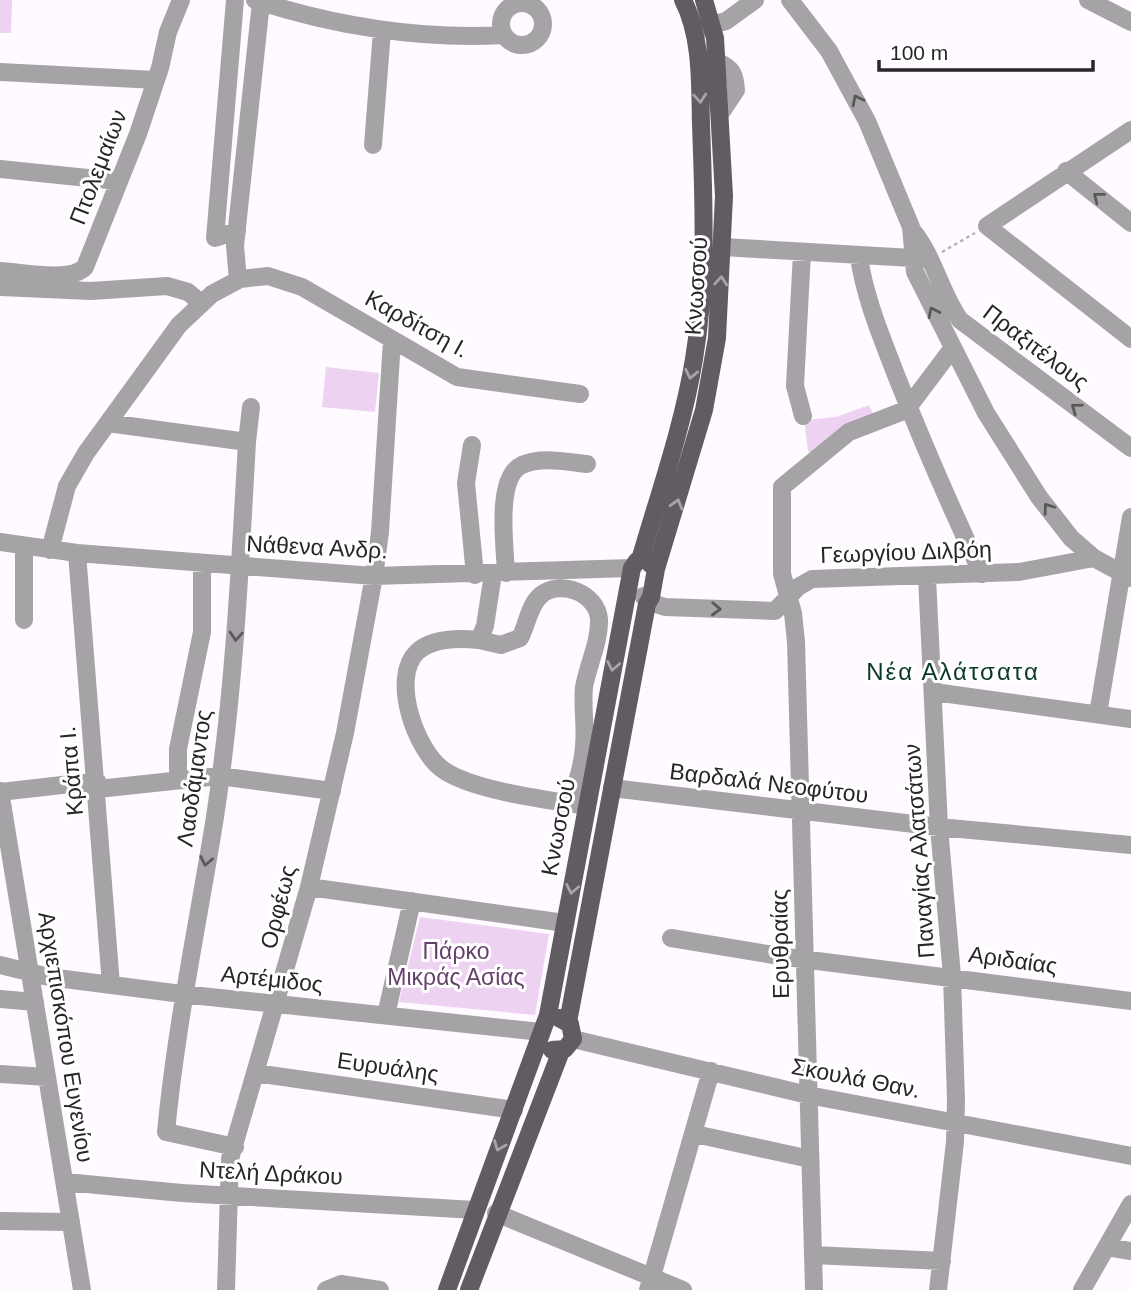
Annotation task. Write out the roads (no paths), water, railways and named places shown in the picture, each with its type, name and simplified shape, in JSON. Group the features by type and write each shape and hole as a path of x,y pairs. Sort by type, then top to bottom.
{"main road":[{"name":"Κνωσσού","path":"643,565 687,391 697,335 704,191 694,30 683,0"},
{"name":"Κνωσσού","path":"643,565 687,469 714,366 725,208 713,26 704,0"},
{"path":"642,600 643,565"},
{"path":"642,600 643,565"},
{"name":"Κνωσσού","path":"568,1021 642,600"},
{"name":"Κνωσσού","path":"447,1290 543,1030 565,923 578,804 642,600"},
{"path":"469,1290 496,1213 574,1032 568,1021 555,1018 543,1030 550,1049 567,1045"}],"street":[{"name":"Πτολεμαίων","path":"76,282 87,264 156,80 168,32 181,0"},
{"path":"235,0 215,238 237,231"},
{"path":"694,30 713,26 739,14 755,0"},
{"path":"790,0 817,32 854,94 912,230 921,258 928,301 986,413 1070,538 1094,558 1126,575"},
{"path":"1088,0 1131,22"},
{"path":"238,280 237,231 258,1 382,31 460,36 505,35 518,44 532,42 541,32 542,17 528,4 515,4 501,18 505,35"},
{"path":"373,145 382,31"},
{"path":"0,72 156,80"},
{"path":"1131,130 987,226 1131,339"},
{"path":"0,169 117,181"},
{"path":"1066,171 1131,223"},
{"path":"723,247 859,257 921,258"},
{"path":"802,252 795,386 803,416"},
{"path":"859,257 872,307 909,407 982,574"},
{"name":"Πραξιτέλους","path":"921,258 950,306 966,326 1131,448"},
{"path":"0,271 76,282 167,286 188,292 201,303"},
{"name":"Καρδίτση Ι.","path":"50,550 66,486 108,423 179,325 201,303 238,280 259,276 293,283 457,377 580,394"},
{"path":"0,287 76,282"},
{"name":"Ορφέως","path":"226,1290 230,1159 309,887 332,791 374,576 380,532 392,340"},
{"path":"909,407 952,349"},
{"name":"Λαοδάμαντος","path":"182,994 233,677 251,407"},
{"name":"Ερυθραίας","path":"814,1290 796,642 793,613 782,564 781,492 784,483 849,432 898,415 909,407"},
{"path":"108,423 247,442"},
{"path":"472,445 466,482 491,574"},
{"path":"479,640 485,626 491,574 512,473 523,464 552,460 587,464"},
{"path":"1098,715 1126,575 1131,517"},
{"name":"Νάθενα Ανδρ.","path":"0,542 77,554 374,576 491,574 643,565"},
{"path":"24,546 24,620"},
{"name":"Κράπα Ι.","path":"77,554 111,985"},
{"name":"Γεωργίου Διλβόη","path":"642,600 665,607 771,611 780,608 812,579 1019,572 1094,558"},
{"path":"178,780 178,749 202,632 202,565"},
{"name":"Παναγίας Αλατσάτων","path":"927,577 939,827 952,976 956,1123 938,1290"},
{"path":"561,589 577,591 592,601 599,622 584,692 584,745 577,783 578,804 509,792 460,778 433,761 412,726 409,707 407,679 410,663 418,652 443,641 479,640 501,645 520,638 536,601 543,593 561,589"},
{"path":"934,692 1131,719"},
{"path":"0,792 219,776 332,791"},
{"name":"Βαρδαλά Νεοφύτου","path":"611,788 801,812 1131,845"},
{"name":"Αρχιεπισκόπου Ευγενίου","path":"0,792 3,826 82,1290"},
{"path":"309,887 565,923"},
{"path":"386,1015 412,901"},
{"name":"Αριδαίας","path":"671,939 1131,1001"},
{"name":"Αρτέμιδος","path":"0,965 30,974 182,994 543,1030"},
{"name":"Ντελή Δράκου","path":"182,994 166,1132 235,1147"},
{"path":"0,999 35,1002"},
{"name":"Σκουλά Θαν.","path":"567,1045 711,1072 808,1095 1131,1156"},
{"path":"651,1284 711,1072"},
{"name":"Ευρυάλης","path":"255,1073 514,1110"},
{"path":"0,1074 47,1077"},
{"path":"695,1134 810,1159"},
{"name":"Ντελή Δράκου","path":"65,1182 228,1196 475,1210"},
{"path":"1082,1290 1131,1204"},
{"path":"496,1213 651,1284 683,1290"},
{"path":"0,1221 71,1222"},
{"path":"1107,1247 1131,1251"},
{"path":"813,1255 942,1261"},
{"path":"326,1290 341,1284 380,1290"}],"district":[{"name":"Νέα Αλάτσατα","path":"953,671"}],"park label":[{"name":"Πάρκο Μικράς Ασίας","path":"456,964"}]}
